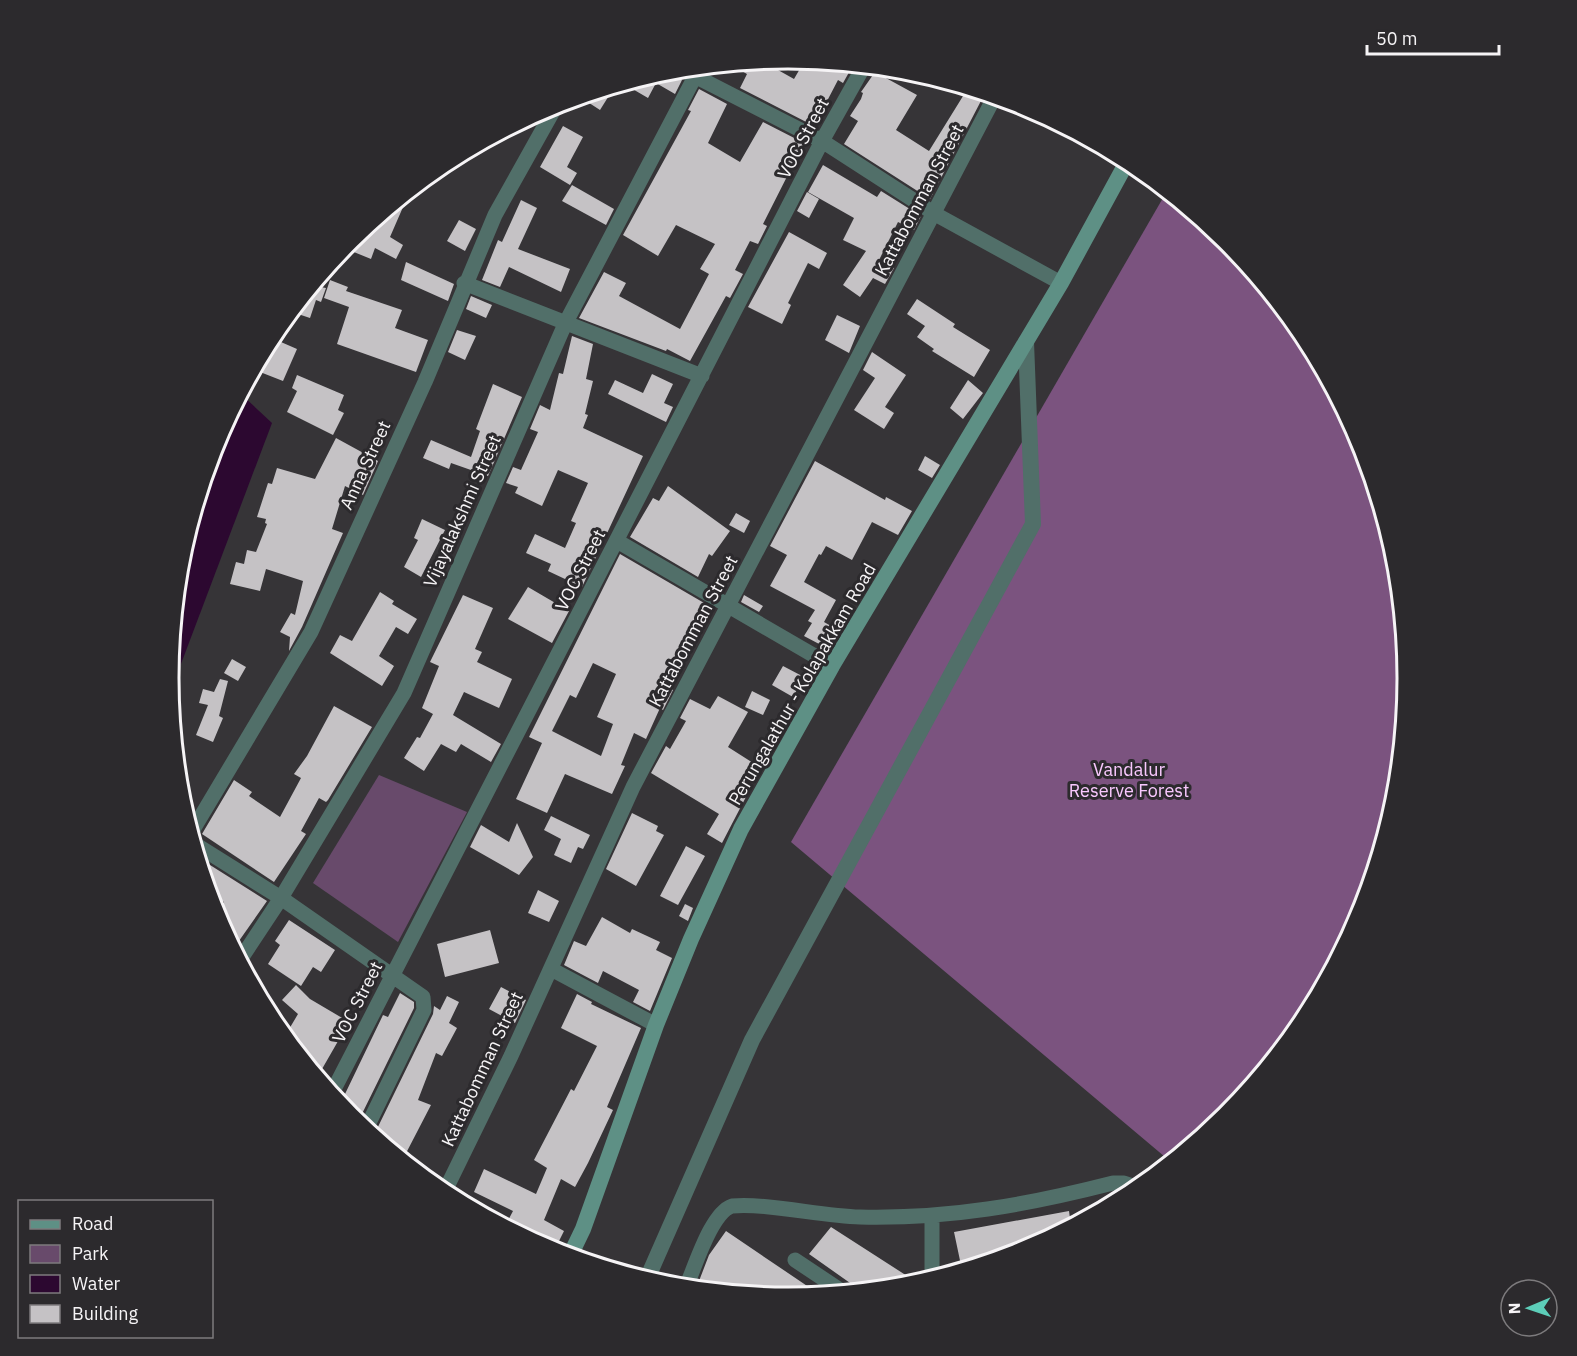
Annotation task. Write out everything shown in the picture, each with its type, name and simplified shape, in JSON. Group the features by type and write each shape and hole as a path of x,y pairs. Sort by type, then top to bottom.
{"main road":[{"name":"Perungalathur - Kolapakkam Road","path":"574,1248 583,1229 656,1025 691,939 741,829 832,666 1061,283 1123,169"}],"street":[{"name":"VOC Street","path":"336,1085 822,141 860,73"},
{"path":"700,76 822,141 935,214 1061,283"},
{"name":"Vijayalakshmi Street","path":"245,952 281,898 404,693 565,324 689,78"},
{"name":"Kattabomman Street","path":"449,1183 551,969 633,788 991,104"},
{"name":"Anna Street","path":"197,823 310,632 425,382 464,283 495,215 549,118"},
{"path":"464,283 702,376"},
{"path":"651,1271 752,1040 1034,524 1026,342"},
{"path":"617,541 832,666"},
{"path":"204,850 281,898 423,997 425,1005 370,1120"},
{"path":"551,969 656,1025"},
{"path":"690,1279 715,1220 728,1207 744,1206 861,1217 932,1215 1003,1209 1113,1183 1127,1184"},
{"path":"932,1215 932,1269"},
{"path":"795,1260 833,1285"}],"green space":[{"name":"Vandalur Reserve Forest","path":"1163,198 1219,247 1272,307 1295,340 1335,409 1351,445 1377,520 1386,559 1396,638 1398,678 1396,718 1386,797 1365,874 1335,947 1316,983 1272,1049 1246,1080 1219,1109 1165,1157 791,842"},
{"path":"379,775 467,812 398,942 313,883"}],"water":[{"path":"247,400 272,423 180,668 191,559 212,482"}],"building":[{"path":"777,69 794,79 800,69 849,72 843,83 838,80 814,126 740,88 747,74 741,71"},
{"path":"873,75 884,77 917,95 896,130 929,151 964,95 981,100 930,199 844,144 858,121 850,116 861,99 863,93 861,92"},
{"path":"681,79 675,94 658,84"},
{"path":"655,84 648,98 633,89"},
{"path":"699,89 727,104 708,143 740,162 763,122 804,143 763,224 767,226 758,244 750,241 735,270 743,274 730,298 726,296 690,361 667,349 666,351 579,318 604,272 626,283 619,296 680,329 709,274 700,269 715,244 676,225 658,256 623,235 691,111 688,110"},
{"path":"608,97 600,110 589,103"},
{"path":"563,126 583,137 567,167 577,173 570,185 540,167"},
{"path":"823,165 877,197 881,191 921,216 914,230 898,222 879,260 894,268 885,284 873,278 860,297 843,285 866,251 843,240 854,218 808,192"},
{"path":"572,185 614,209 606,225 562,201"},
{"path":"807,192 819,199 809,218 797,211"},
{"path":"521,200 537,208 518,249 570,269 561,292 509,267 500,287 482,280 498,240 502,242"},
{"path":"403,207 390,237 403,245 396,259 375,248 371,259 353,252"},
{"path":"459,220 476,229 465,251 447,241"},
{"path":"789,232 827,253 819,269 808,263 788,303 791,305 782,324 748,307"},
{"path":"406,262 454,284 448,301 401,280"},
{"path":"330,280 348,287 346,291 402,310 395,328 428,340 416,372 337,344 349,307 324,298"},
{"path":"322,287 326,288 321,302 316,300 310,318 300,315"},
{"path":"471,296 492,305 486,318 466,309"},
{"path":"917,299 955,324 953,327 990,350 974,377 932,351 934,349 917,337 925,326 907,314"},
{"path":"837,315 860,326 849,353 825,340"},
{"path":"457,330 476,336 465,360 448,352"},
{"path":"572,336 593,344 586,379 593,381 585,414 588,415 583,428 643,456 582,587 548,571 551,564 526,553 535,534 565,548 576,523 571,521 588,483 558,470 542,506 515,493 518,487 506,483 513,467 521,470 538,432 530,429 540,405 550,410 559,373 563,374"},
{"path":"281,342 297,349 283,381 261,373"},
{"path":"872,352 906,375 885,407 894,413 884,429 854,410 875,378 863,370"},
{"path":"652,374 673,384 664,403 673,407 666,422 608,394 615,380 643,393"},
{"path":"297,375 344,395 338,410 344,413 333,435 287,412 297,391 292,388"},
{"path":"968,380 983,393 963,419 950,408"},
{"path":"493,384 522,397 488,476 451,463 449,469 423,458 431,440 471,457 480,431 476,429"},
{"path":"336,438 378,461 363,495 345,486 332,529 343,533 302,627 289,651 290,637 280,632 291,613 295,615 303,581 266,569 260,591 230,584 236,562 244,564 247,550 256,552 267,524 266,519 257,517 268,483 272,484 277,468 315,479"},
{"path":"925,456 940,465 932,478 918,470"},
{"path":"815,461 885,500 886,497 912,511 898,535 872,522 852,560 826,546 821,555 819,554 804,582 836,600 824,622 831,626 821,645 804,636 812,623 808,621 815,610 770,586 787,555 770,546"},
{"path":"668,486 730,531 712,556 709,554 698,577 630,537 653,498 659,501"},
{"path":"736,513 750,521 744,533 729,525"},
{"path":"422,519 445,530 421,577 404,567 418,540 414,538"},
{"path":"620,554 711,607 682,660 669,688 673,690 663,710 660,708 646,739 634,733 621,765 625,766 612,794 565,774 547,813 516,799 542,743 529,737","holes":["593,663 616,674 597,717 613,724 601,756 552,731 570,695 576,698"]},
{"path":"528,587 569,611 552,643 508,619"},
{"path":"380,592 394,601 392,604 417,619 408,634 396,627 379,656 394,666 382,686 330,653 340,635 352,641"},
{"path":"463,595 493,608 475,649 482,652 477,662 512,679 499,708 464,692 453,715 501,744 491,762 461,744 456,752 441,744 424,771 404,758 417,737 420,738 433,714 422,708 439,666 430,662"},
{"path":"744,595 763,606 759,612 741,602"},
{"path":"232,659 246,667 238,681 224,673"},
{"path":"783,666 804,677 793,697 772,685"},
{"path":"220,679 228,681 219,716 223,718 213,742 196,735 208,705 199,703 203,689 214,692"},
{"path":"752,691 770,700 763,715 745,707"},
{"path":"718,696 748,712 728,747 761,768 722,843 707,834 719,814 651,773 666,746 670,749 686,721 680,718 690,699 710,709"},
{"path":"334,706 372,727 328,800 326,802 319,798 301,831 306,834 274,882 202,834 234,780 252,792 249,796 280,817 301,778 294,774 307,756"},
{"path":"632,813 658,826 656,831 664,835 636,886 606,869"},
{"path":"551,816 590,835 583,849 578,847 571,863 554,855 561,839 544,830"},
{"path":"517,823 533,857 519,875 470,847 481,825 509,842"},
{"path":"686,846 705,856 678,905 660,896"},
{"path":"209,866 267,901 239,941 226,911"},
{"path":"538,890 559,901 549,922 528,913"},
{"path":"685,904 693,908 688,921 679,916"},
{"path":"602,917 630,933 632,929 660,942 656,950 672,958 650,1011 633,1002 639,990 603,971 598,983 564,965 574,941 586,946"},
{"path":"289,920 335,950 321,972 313,967 301,986 268,964 280,945 275,941"},
{"path":"490,930 499,963 445,977 437,944"},
{"path":"296,985 310,999 349,1022 322,1069 290,1028 298,1014 282,1000"},
{"path":"501,987 526,1000 515,1023 489,1009"},
{"path":"400,993 414,1002 414,1008 362,1113 343,1093 345,1094 383,1015 388,1017"},
{"path":"577,994 592,1002 591,1004 641,1028 607,1107 613,1110 588,1163 575,1187 561,1179 544,1220 564,1231 558,1242 509,1219 513,1211 474,1192 484,1169 536,1194 547,1168 534,1160 571,1089 574,1091 597,1046 561,1028"},
{"path":"447,996 459,1002 449,1023 457,1028 442,1056 436,1053 418,1100 431,1105 407,1152 378,1127 433,1014 434,1006 440,1010"},
{"path":"1069,1211 1070,1218 1022,1241 960,1262 954,1232"},
{"path":"831,1227 906,1275 851,1284 809,1254"},
{"path":"726,1231 808,1287 749,1286 699,1280 709,1255"}]}
